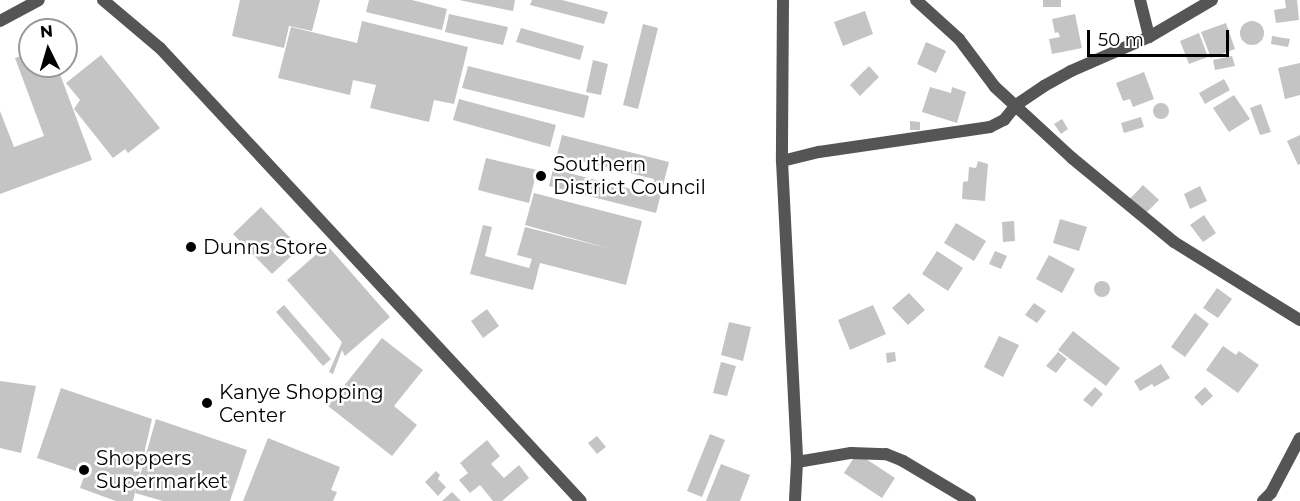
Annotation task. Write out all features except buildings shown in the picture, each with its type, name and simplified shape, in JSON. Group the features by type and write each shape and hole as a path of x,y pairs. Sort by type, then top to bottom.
{"street":[{"path":"0,21 39,0"},
{"path":"103,0 160,48 581,501"},
{"path":"783,0 782,161 797,462 795,501"},
{"path":"916,0 959,39 995,87 1072,158 1174,242 1300,320"},
{"path":"1140,0 1149,37"},
{"path":"782,161 819,152 990,127 1004,120 1016,105 1071,71 1149,37 1212,0"},
{"path":"1263,501 1271,493 1300,438"},
{"path":"797,462 851,453 886,454 903,461 970,501"}],"place":[{"name":"Southern District Council","path":"541,176"},
{"name":"Dunns Store","path":"191,247"},
{"name":"Kanye Shopping Center","path":"207,403"},
{"name":"Shoppers Supermarket","path":"84,470"}]}
